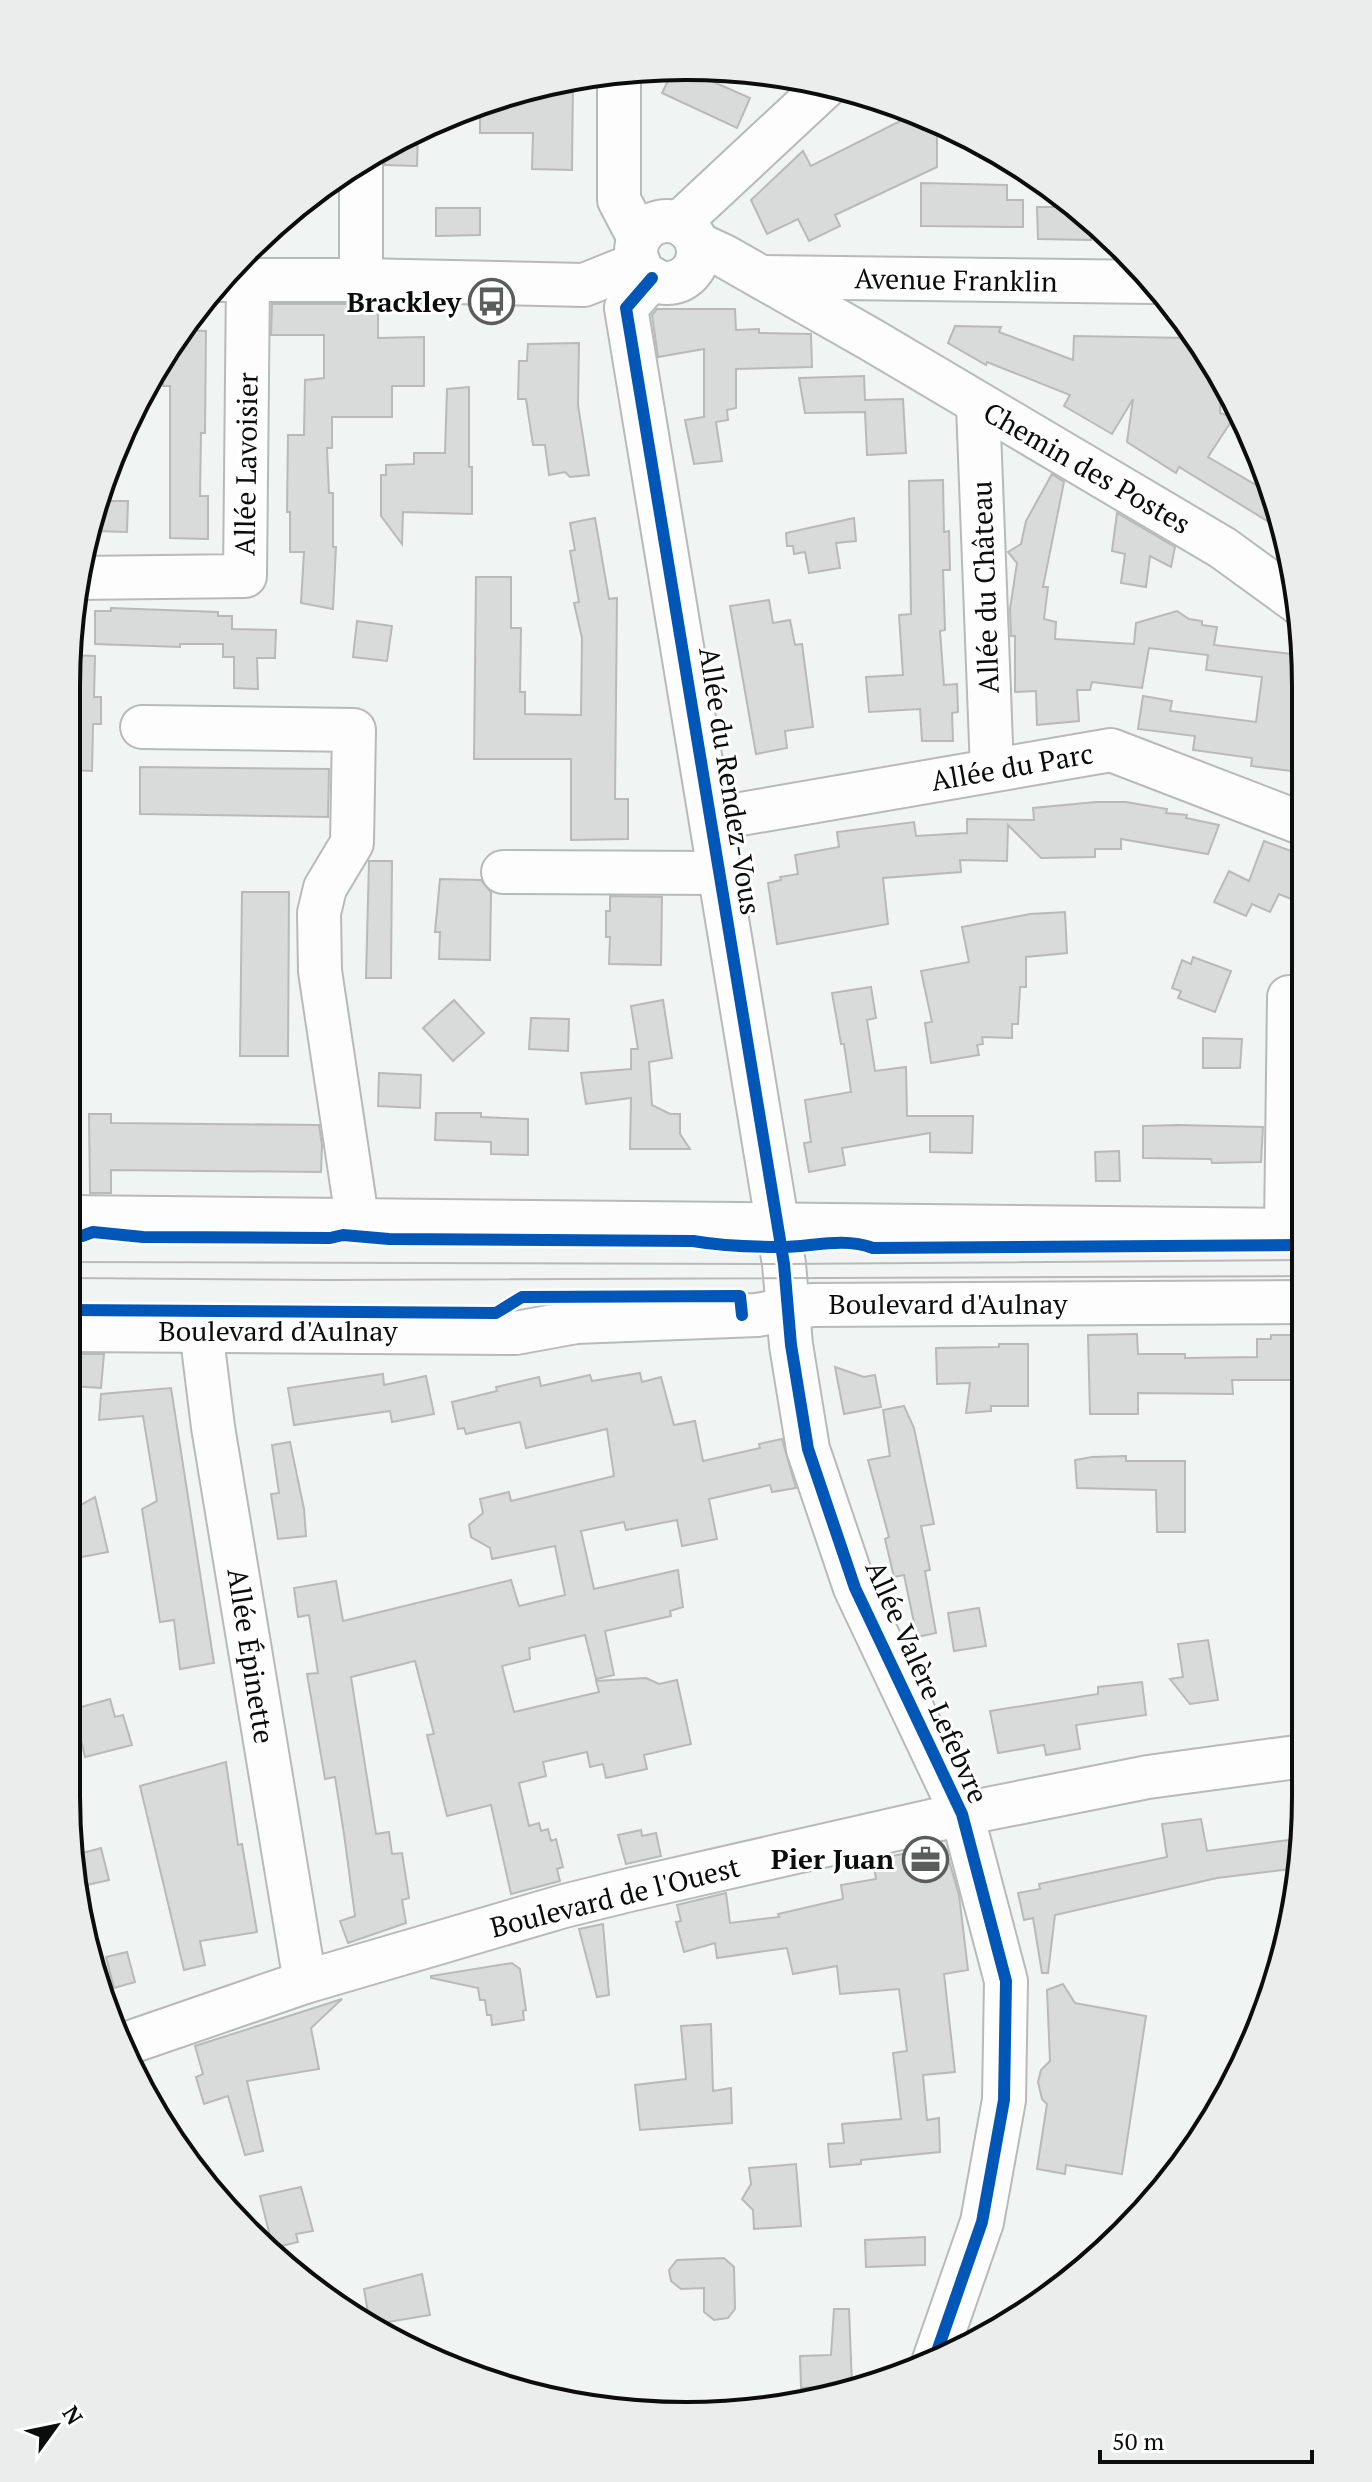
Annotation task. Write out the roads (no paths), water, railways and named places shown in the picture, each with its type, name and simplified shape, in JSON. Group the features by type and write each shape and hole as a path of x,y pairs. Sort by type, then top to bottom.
{"street":[{"name":"Allée du Rendez-Vous","path":"619,84 619,200 639,272 712,819 778,1225 787,1306"},
{"path":"639,272 660,282 680,280 690,245 818,95"},
{"path":"361,175 361,280"},
{"path":"236,280 584,285 616,295 639,272 652,224 661,221 690,245"},
{"name":"Avenue Franklin","path":"690,245 758,277 1138,282"},
{"name":"Chemin des Postes","path":"758,277 870,339 1223,548 1284,593"},
{"path":"870,339 861,324 860,310 866,296 886,279"},
{"name":"Allée Lavoisier","path":"90,578 245,576 233,283"},
{"name":"Allée du Château","path":"978,405 992,770"},
{"path":"142,727 354,730 352,843 325,888 319,913 320,971 357,1218"},
{"name":"Allée du Parc","path":"712,819 1111,750 1292,820"},
{"path":"503,872 721,873"},
{"path":"1289,997 1292,1137"},
{"path":"80,1217 1292,1230"},
{"name":"Boulevard d'Aulnay","path":"80,1330 516,1333 576,1322 757,1315 787,1306 812,1305 1292,1302"},
{"name":"Allée Valère Lefebvre","path":"787,1306 808,1449 855,1588 962,1814 1006,1981 1004,2100 982,2222 939,2347"},
{"name":"Allée Épinette","path":"201,1330 213,1427 305,1982"},
{"name":"Boulevard de l'Ouest","path":"132,2042 305,1982 564,1906 962,1814 1148,1777 1292,1758"}],"tram line":[{"path":"80,1262 784,1264 1292,1260"},
{"path":"80,1278 1292,1276"}],"place":[{"name":"Brackley","path":"492,302"},
{"name":"Pier Juan","path":"925,1859"}]}
